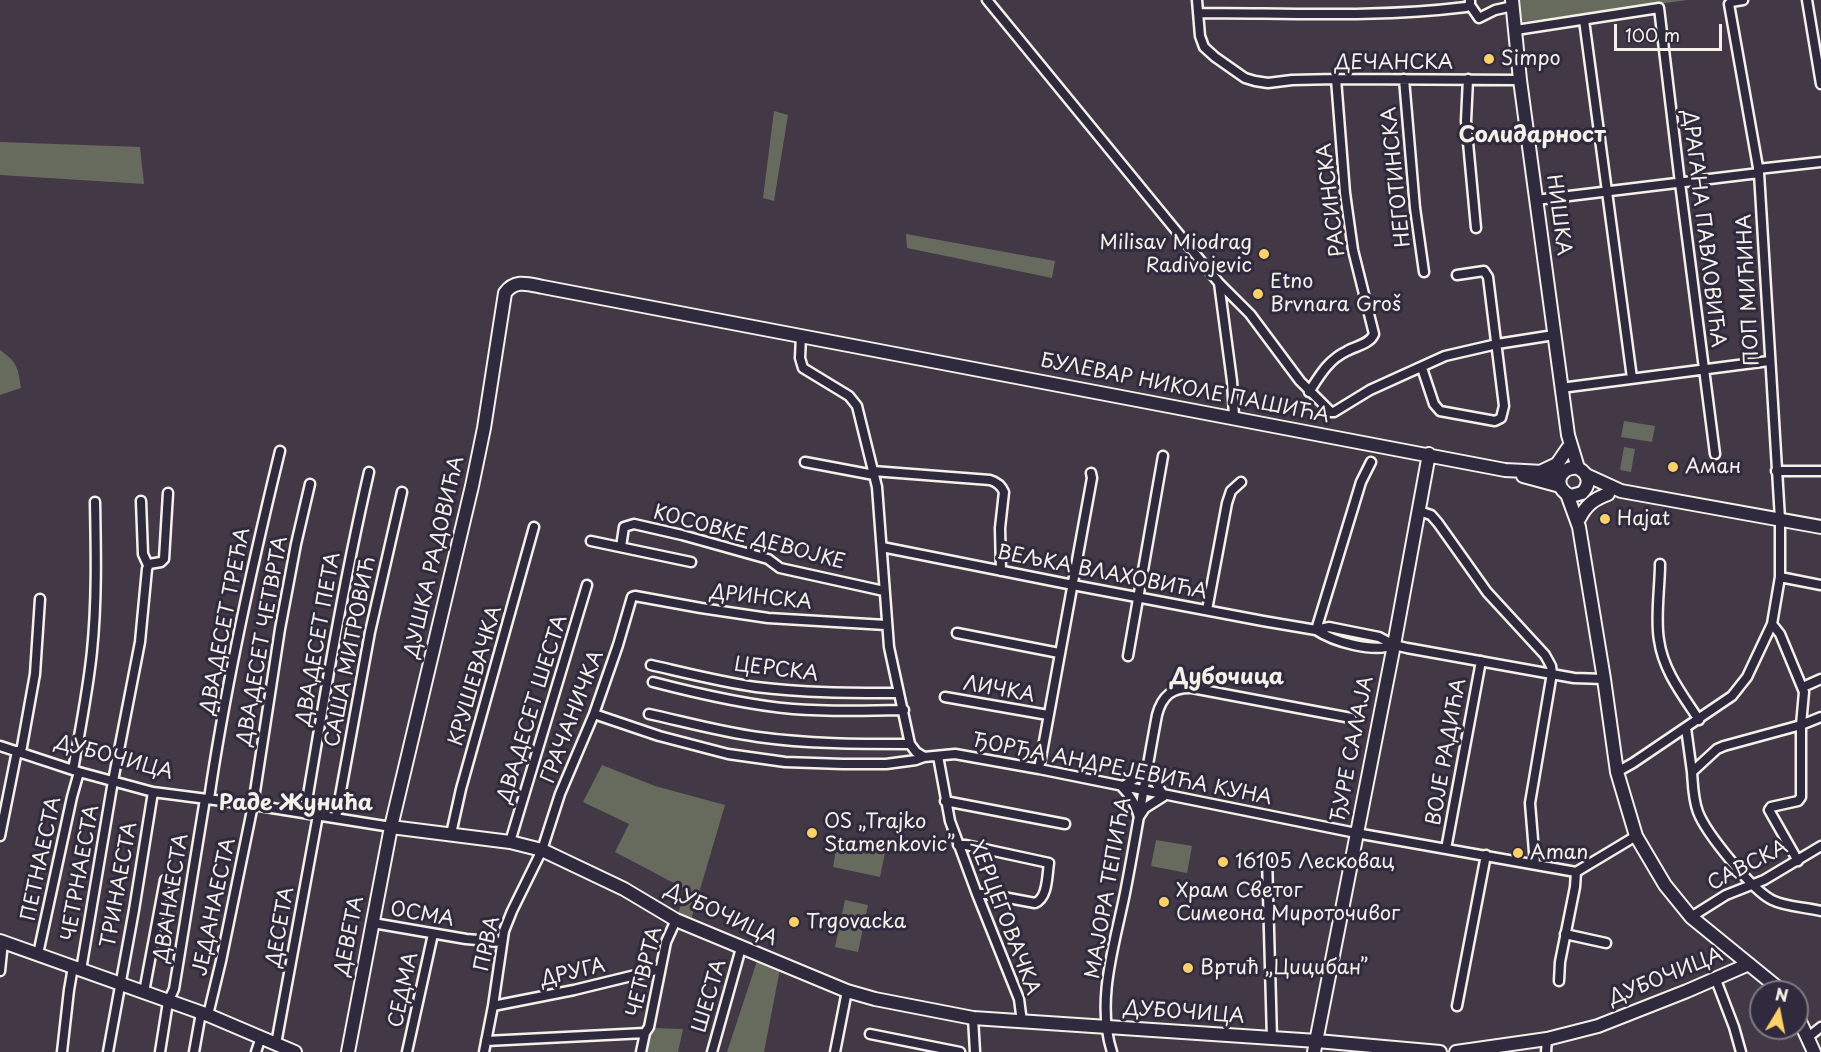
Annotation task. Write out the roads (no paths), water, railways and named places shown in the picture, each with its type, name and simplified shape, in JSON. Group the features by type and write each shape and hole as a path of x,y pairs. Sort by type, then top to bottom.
{"street":[{"path":"987,0 1219,284 1250,314 1309,392 1331,412 1445,356 1497,344 1554,335"},
{"path":"1197,0 1198,13 1426,12 1466,7 1470,2 1479,18 1512,3"},
{"name":"ПОП МИЋИНА","path":"1617,772 1686,729 1740,688 1772,624 1780,577 1780,519 1758,171 1729,3 1743,0"},
{"path":"1807,0 1821,84"},
{"name":"НИШКА","path":"1512,3 1520,80 1568,442 1574,471"},
{"name":"ДРАГАНА ПАВЛОВИЋА","path":"1584,20 1659,8 1715,454"},
{"name":"ДЕЧАНСКА","path":"1198,13 1200,36 1204,47 1245,78 1268,83 1336,79 1520,80"},
{"path":"1516,30 1584,20 1632,378"},
{"name":"РАСИНСКА","path":"1309,392 1324,368 1332,360 1347,350 1368,341 1374,334 1353,250 1344,183 1336,79"},
{"name":"НЕГОТИНСКА","path":"1404,79 1415,208 1424,272"},
{"path":"1468,79 1466,121 1476,228"},
{"path":"1536,200 1680,183 1821,162"},
{"path":"1422,368 1434,405 1440,411 1495,421 1503,415 1504,406 1489,282 1486,273 1479,271 1457,275"},
{"name":"БУЛЕВАР НИКОЛЕ ПАШИЋА","path":"505,293 509,287 523,283 1505,470 1574,471 1614,493"},
{"path":"1219,284 1232,381 1234,417"},
{"name":"ДУШКА РАДОВИЋА","path":"391,827 472,486 484,428 505,293"},
{"path":"801,336 800,358 803,368 840,389 855,402 874,473 889,647 910,744 924,757"},
{"path":"1561,388 1769,361"},
{"path":"1539,472 1557,464 1568,442"},
{"name":"ДВАДЕСЕТ ТРЕЋА","path":"207,799 247,594 280,451"},
{"name":"ЂУРЕ САЛАЈА","path":"1316,1046 1429,454"},
{"path":"1128,656 1163,456"},
{"path":"805,462 874,473 997,482 1004,492 1000,528 1001,571"},
{"path":"1316,630 1361,482 1371,462"},
{"path":"1505,470 1575,496 1584,492"},
{"path":"1579,523 1584,492 1588,483 1574,471 1560,478 1563,490 1579,523 1617,772 1636,836 1665,885 1691,917 1768,980"},
{"path":"1776,471 1821,471"},
{"name":"ДВАДЕСЕТ ПЕТА","path":"305,813 332,649 369,472"},
{"path":"1039,769 1092,478 1091,473"},
{"path":"1207,610 1227,503 1231,491 1241,482"},
{"name":"ДВАДЕСЕТ ЧЕТВРТА","path":"253,805 280,629 310,484"},
{"name":"САША МИТРОВИЋ","path":"336,818 370,632 402,492"},
{"name":"БУЛЕВАР НИКОЛЕ ПАШИЋА","path":"1584,492 1614,493 1821,527"},
{"path":"148,565 164,559 168,493"},
{"path":"1579,523 1588,505 1598,498 1614,493"},
{"name":"ЧЕТРНАЕСТА","path":"62,1052 69,990 77,969 140,642 148,565 143,554 141,501"},
{"name":"ПЕТНАЕСТА","path":"38,954 70,807 92,649 96,591 95,502"},
{"path":"1419,511 1431,515 1438,522 1487,592 1545,655 1551,666 1552,674 1530,803 1535,864"},
{"name":"КОСОВКЕ ДЕВОЈКЕ","path":"621,547 624,527 634,524 768,559 780,567 884,591"},
{"name":"КРУШЕВАЧКА","path":"451,834 461,789 534,527"},
{"name":"КОСОВКЕ ДЕВОЈКЕ","path":"591,541 691,562"},
{"name":"ВЕЉКА ВЛАХОВИЋА","path":"882,547 1316,630 1326,637 1342,642 1386,649 1394,645 1552,674 1583,679 1604,679"},
{"path":"1660,564 1658,632 1662,653 1671,677 1699,720"},
{"path":"1780,577 1821,585"},
{"name":"ДВАДЕСЕТ ШЕСТА","path":"510,842 587,585"},
{"name":"ДРИНСКА","path":"633,597 768,618 886,625"},
{"name":"ГРАЧАНИЧКА","path":"542,850 560,794 594,714 633,597"},
{"path":"0,836 35,674 40,600"},
{"path":"1772,624 1780,634 1804,692 1801,724 1800,800 1771,807 1769,810 1798,861"},
{"path":"957,633 1059,653"},
{"name":"ВОЈЕ РАДИЋА","path":"1446,849 1480,661"},
{"name":"ЦЕРСКА","path":"651,665 754,686 828,693 899,693"},
{"path":"1803,687 1821,679"},
{"path":"653,682 748,703 793,709 904,710"},
{"name":"МАЈОРА ТЕПИЋА","path":"1112,1052 1107,1028 1107,985 1159,706 1166,696 1178,688 1192,688 1351,718"},
{"name":"ЛИЧКА","path":"945,697 1048,715"},
{"name":"ЂОРЂА АНДРЕЈЕВИЋА КУНА","path":"594,714 659,736 728,754 785,762 886,764 955,754 1356,833 1576,872"},
{"path":"649,714 710,728 780,740 840,744 910,744"},
{"path":"1692,772 1717,749 1724,746 1821,717"},
{"path":"1686,729 1695,802 1702,822 1720,847 1753,885 1773,901 1821,911"},
{"name":"ДУБОЧИЦА","path":"0,746 76,771 153,792 510,842 542,850 624,889 676,920 847,991 875,999 973,1018 1272,1039 1316,1046 1440,1052"},
{"name":"ХЕРЦЕГОВАЧКА","path":"938,756 945,801 958,845 1019,999 1022,1022"},
{"path":"1148,766 1164,795 1145,808 1139,817 1131,796 1122,787 1148,766"},
{"name":"ТРИНАЕСТА","path":"108,1052 153,792"},
{"name":"ДВАНАЕСТА","path":"168,1002 174,989 207,799"},
{"path":"945,801 1065,824"},
{"name":"ЈЕДАНАЕСТА","path":"194,1052 221,962 253,805"},
{"name":"ДЕСЕТА","path":"276,1044 318,815"},
{"name":"ДЕВЕТА","path":"348,1052 391,827"},
{"path":"1559,981 1559,968 1576,872 1636,836"},
{"path":"958,845 1049,863 1043,897 1038,902 977,894"},
{"name":"САВСКА","path":"1691,917 1726,895 1764,880 1821,846"},
{"name":"ПРВА","path":"484,1052 493,1006 501,942 512,911 542,850"},
{"path":"1457,1006 1486,855"},
{"path":"1267,858 1272,1039"},
{"path":"144,993 165,880"},
{"name":"ЧЕТВРТА","path":"641,1052 645,1032 649,1027 666,942 676,920"},
{"name":"ОСМА","path":"373,923 466,939 501,942"},
{"name":"СЕДМА","path":"407,1052 433,934"},
{"path":"1565,934 1606,943"},
{"path":"0,971 2,942 204,1014 295,1052"},
{"name":"ШЕСТА","path":"712,1052 741,948"},
{"name":"ДУБОЧИЦА","path":"1456,1052 1547,1046 1716,980 1749,964"},
{"name":"ДРУГА","path":"493,1006 554,995 660,969"},
{"path":"1716,980 1741,1052"},
{"path":"835,1052 847,991"},
{"path":"160,1052 168,1002"},
{"path":"973,1018 975,1052"},
{"path":"1809,1036 1821,1027"},
{"path":"486,1041 645,1032"},
{"path":"870,1035 960,1052"},
{"path":"256,1052 261,1037"}],"place":[{"name":"Simpo","path":"1489,59"},
{"name":"Milisav Miodrag Radivojevic","path":"1264,254"},
{"name":"Etno Brvnara Groš","path":"1258,294"},
{"name":"Аман","path":"1673,467"},
{"name":"Hajat","path":"1605,519"},
{"name":"OS „Trajko Stamenkovic”","path":"812,833"},
{"name":"Aman","path":"1518,853"},
{"name":"16105 Лесковац","path":"1223,862"},
{"name":"Храм Светог Симеона Мироточивог","path":"1164,902"},
{"name":"Trgovacka","path":"794,922"},
{"name":"Вртић „Цицибан”","path":"1188,968"}],"district":[{"name":"Солидарност","path":"1532,136"},
{"name":"Дубочица","path":"1227,678"},
{"name":"Раде Жунића","path":"296,804"}]}
